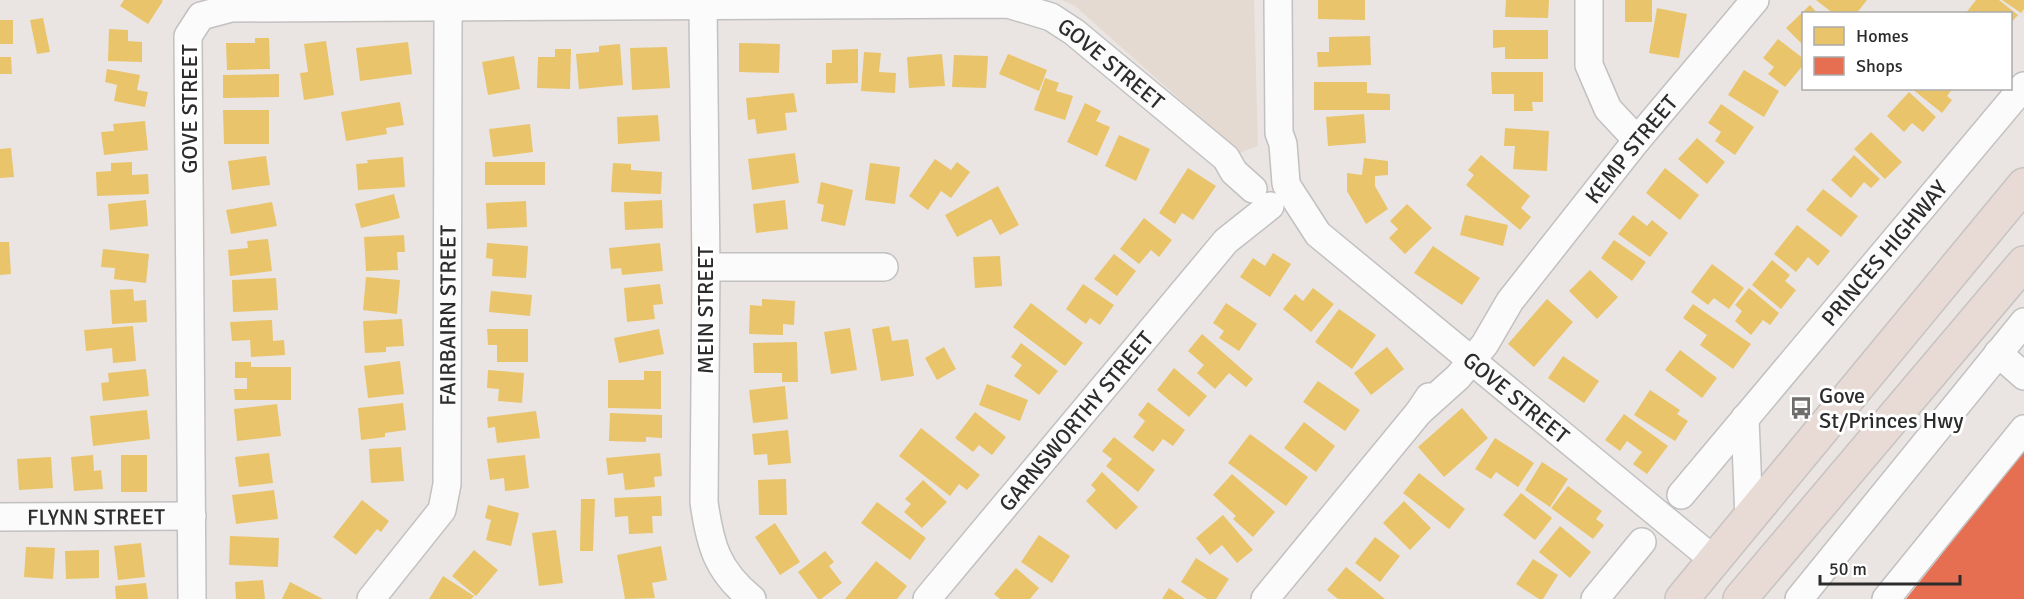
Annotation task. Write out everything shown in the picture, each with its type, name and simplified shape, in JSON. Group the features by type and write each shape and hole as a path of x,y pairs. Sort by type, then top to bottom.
{"highway":[{"path":"1682,599 2024,185"},
{"path":"1714,560 1750,596 2024,263"}],"street":[{"path":"1268,188 1283,144 1279,132 1278,0"},
{"path":"1589,0 1589,65 1608,109 1637,140"},
{"name":"KEMP STREET","path":"1265,599 1419,412 1458,377 1474,335 1510,301 1637,140 1755,0"},
{"name":"GOVE STREET","path":"192,599 188,36 201,16 231,8 1008,4 1044,14 1074,32 1226,158 1234,172 1268,188 1318,234 1714,560"},
{"name":"FAIRBAIRN STREET","path":"371,599 442,510 447,484 448,22 450,6"},
{"name":"MEIN STREET","path":"703,6 706,267 704,502 709,538 724,571 752,599"},
{"name":"PRINCES HIGHWAY","path":"1681,495 2024,87"},
{"name":"GARNSWORTHY STREET","path":"927,599 1268,188"},
{"path":"706,267 884,267"},
{"path":"1799,599 2024,322"},
{"path":"1998,353 2024,376"},
{"path":"1745,418 1749,519"},
{"path":"1886,599 2024,429"},
{"name":"FLYNN STREET","path":"0,517 192,516"},
{"path":"1594,599 1642,542"}],"shaded area":[{"path":"1061,0 1254,0 1258,146 1240,153 1075,6"}],"building: Homes":[{"path":"124,0 163,1 148,24 120,6"},
{"path":"1318,0 1365,0 1365,20 1318,19"},
{"path":"1506,0 1549,0 1548,18 1505,17"},
{"path":"1625,0 1652,0 1652,22 1625,22"},
{"path":"1816,0 1867,0 1858,12 1831,12"},
{"path":"1976,0 1999,0 2018,15 2012,22 2012,12 1967,12"},
{"path":"2002,0 2024,0 2024,9 2021,13"},
{"path":"1810,5 1816,12 1803,12"},
{"path":"1657,8 1687,14 1679,58 1649,53"},
{"path":"1802,13 1802,44 1786,28"},
{"path":"43,18 50,52 37,54 30,20"},
{"path":"0,20 13,20 13,44 0,44"},
{"path":"109,29 128,30 128,41 142,42 142,62 108,61"},
{"path":"1493,30 1548,30 1548,59 1505,59 1505,47 1493,48"},
{"path":"1370,36 1371,65 1318,67 1317,52 1329,52 1329,37"},
{"path":"255,38 269,38 270,69 227,70 226,43 255,43"},
{"path":"1778,39 1802,57 1802,66 1785,87 1768,74 1774,67 1763,58"},
{"path":"326,41 334,95 304,100 300,73 308,72 304,44"},
{"path":"408,42 412,74 360,81 356,48"},
{"path":"739,43 780,44 779,73 739,72"},
{"path":"620,44 623,85 579,89 576,54 599,52 599,46"},
{"path":"667,47 670,88 632,90 630,48"},
{"path":"555,49 571,49 570,89 537,88 538,57 555,57"},
{"path":"858,49 858,83 826,84 826,63 832,63 832,50"},
{"path":"864,52 881,53 879,72 896,73 895,93 861,91"},
{"path":"942,54 945,86 909,88 907,57"},
{"path":"1008,54 1047,70 1039,91 999,74"},
{"path":"954,55 988,56 986,88 952,87"},
{"path":"514,56 520,89 488,95 482,62"},
{"path":"0,57 11,57 12,74 0,74"},
{"path":"107,69 140,75 137,90 148,92 145,107 114,101 117,85 105,82"},
{"path":"1744,70 1779,91 1764,117 1728,95"},
{"path":"1491,72 1543,72 1543,102 1532,102 1533,111 1514,111 1514,94 1492,94"},
{"path":"279,74 279,97 223,98 223,75"},
{"path":"1045,78 1059,83 1056,91 1073,96 1065,120 1034,110"},
{"path":"1314,82 1367,82 1367,93 1390,94 1390,110 1314,110"},
{"path":"1913,90 1952,90 1947,96 1952,100 1942,113"},
{"path":"1909,92 1936,117 1923,132 1912,123 1904,132 1887,116"},
{"path":"794,93 797,112 785,113 787,130 757,134 755,119 748,120 746,98"},
{"path":"400,102 404,125 386,128 387,134 346,141 341,112"},
{"path":"1085,103 1101,111 1096,121 1110,127 1097,156 1067,142"},
{"path":"1721,104 1754,127 1735,155 1715,141 1721,132 1708,123"},
{"path":"223,110 269,110 269,144 224,144"},
{"path":"1364,114 1366,143 1328,146 1326,117"},
{"path":"658,115 660,141 618,144 617,117"},
{"path":"145,121 148,150 104,155 101,132 114,131 113,124"},
{"path":"530,124 533,152 493,157 489,129"},
{"path":"1505,128 1549,131 1547,171 1513,169 1515,146 1504,146"},
{"path":"1871,132 1902,162 1885,179 1854,149"},
{"path":"1119,135 1150,149 1136,181 1105,166"},
{"path":"1697,138 1725,162 1707,184 1678,159"},
{"path":"11,148 14,177 0,178 0,149"},
{"path":"795,153 799,183 752,190 748,159"},
{"path":"1481,155 1530,196 1521,208 1531,217 1520,230 1466,185 1474,175 1468,170"},
{"path":"1854,155 1880,179 1871,188 1864,182 1851,198 1831,180"},
{"path":"266,156 270,185 232,190 228,161"},
{"path":"403,157 405,187 358,190 356,164 368,163 367,160"},
{"path":"1364,158 1388,161 1388,175 1375,176 1375,186 1388,209 1366,224 1347,191 1347,173 1362,175"},
{"path":"935,159 951,170 957,162 970,172 951,198 941,191 928,210 909,196"},
{"path":"132,162 132,175 148,174 149,194 97,196 96,172 111,171 111,163"},
{"path":"485,162 545,162 545,185 485,185"},
{"path":"613,163 631,164 631,170 662,172 661,194 611,192"},
{"path":"870,163 900,167 895,204 865,200"},
{"path":"1188,168 1216,186 1193,220 1182,213 1175,224 1159,213"},
{"path":"1665,168 1699,195 1680,220 1646,193"},
{"path":"821,182 853,190 845,226 821,221 824,205 817,203"},
{"path":"998,186 1019,225 1000,235 991,219 957,237 945,215"},
{"path":"1823,189 1858,216 1841,237 1806,210"},
{"path":"394,194 400,218 361,228 355,204"},
{"path":"146,200 148,226 110,230 108,204"},
{"path":"662,200 663,228 625,230 624,202"},
{"path":"785,200 788,229 756,233 753,204"},
{"path":"526,201 527,227 487,229 486,203"},
{"path":"272,202 277,226 231,234 226,210"},
{"path":"1407,204 1432,228 1405,254 1389,238 1398,229 1390,221"},
{"path":"1465,215 1508,225 1503,246 1460,235"},
{"path":"1633,215 1647,226 1652,220 1668,233 1650,257 1618,234"},
{"path":"1144,218 1172,240 1159,257 1151,250 1139,264 1120,249"},
{"path":"1797,225 1830,251 1818,266 1808,257 1796,272 1774,254"},
{"path":"404,235 405,252 397,252 398,270 366,271 364,237"},
{"path":"268,239 272,271 230,276 228,250 248,248 247,241"},
{"path":"1614,240 1646,262 1632,281 1601,258"},
{"path":"0,242 9,242 11,274 0,275"},
{"path":"487,243 528,246 526,278 492,276 493,259 486,258"},
{"path":"660,243 663,271 622,275 621,268 611,269 609,248"},
{"path":"1433,246 1480,278 1462,305 1414,273"},
{"path":"103,249 149,254 146,283 114,279 115,268 101,267"},
{"path":"1273,253 1291,264 1270,297 1240,277 1253,258 1265,266"},
{"path":"1114,254 1136,271 1117,296 1094,279"},
{"path":"1000,256 1002,286 975,288 973,257"},
{"path":"1772,260 1790,275 1785,281 1796,290 1781,309 1752,285"},
{"path":"1712,264 1744,288 1729,309 1714,298 1708,305 1691,292"},
{"path":"1590,270 1618,297 1597,319 1569,291"},
{"path":"366,277 400,280 397,314 363,310"},
{"path":"276,278 278,310 233,312 232,280"},
{"path":"660,284 663,304 653,305 655,319 627,322 624,288"},
{"path":"1083,284 1114,305 1100,325 1090,318 1086,324 1066,309"},
{"path":"1313,288 1334,304 1311,332 1283,309 1295,294 1303,301"},
{"path":"1749,288 1779,313 1770,325 1763,320 1751,335 1735,321 1742,311 1735,305"},
{"path":"133,289 134,301 146,300 147,322 112,324 110,290"},
{"path":"491,291 532,295 530,316 489,312"},
{"path":"762,299 795,301 794,325 783,324 783,335 749,334 750,305 762,306"},
{"path":"1547,299 1573,322 1534,367 1508,344"},
{"path":"1031,303 1083,343 1065,366 1013,327"},
{"path":"1226,303 1257,324 1239,351 1219,338 1224,331 1213,323"},
{"path":"1693,304 1751,344 1733,369 1700,345 1707,335 1683,318"},
{"path":"1339,309 1376,335 1352,369 1315,342"},
{"path":"402,319 404,346 386,347 386,352 365,353 363,321"},
{"path":"272,320 273,341 284,340 285,355 251,357 250,340 232,341 230,322"},
{"path":"133,326 136,361 113,363 112,348 86,351 84,330"},
{"path":"889,326 892,341 908,339 914,376 881,381 872,329"},
{"path":"850,328 857,370 831,374 824,332"},
{"path":"487,329 528,329 528,362 497,362 497,345 488,345"},
{"path":"659,329 664,354 619,363 614,338"},
{"path":"1202,334 1253,379 1246,387 1229,373 1215,389 1197,373 1204,365 1188,351"},
{"path":"797,342 798,382 782,382 782,373 754,373 753,343"},
{"path":"1021,343 1058,371 1039,395 1014,376 1022,365 1011,357"},
{"path":"944,347 956,369 937,380 925,358"},
{"path":"1387,347 1404,369 1371,395 1354,373"},
{"path":"1680,350 1717,378 1702,398 1665,370"},
{"path":"1563,356 1599,381 1584,403 1548,378"},
{"path":"400,361 404,394 368,398 364,366"},
{"path":"235,362 251,362 251,367 291,367 291,400 235,400 234,389 247,389 247,378 235,378"},
{"path":"1174,368 1207,396 1189,417 1157,390"},
{"path":"146,369 149,396 103,401 101,383 109,382 108,373"},
{"path":"488,370 524,373 522,403 498,401 499,389 487,388"},
{"path":"644,371 661,371 661,409 608,408 608,380 644,380"},
{"path":"1318,381 1360,410 1345,431 1303,402"},
{"path":"987,384 1028,400 1020,421 979,405"},
{"path":"785,386 788,419 753,423 749,390"},
{"path":"1650,390 1680,410 1677,414 1688,421 1675,441 1634,415"},
{"path":"1148,402 1185,430 1173,446 1163,439 1153,452 1133,437 1145,421 1138,415"},
{"path":"403,403 406,430 385,433 385,437 361,440 358,408"},
{"path":"277,404 281,436 237,441 234,409"},
{"path":"1462,408 1488,438 1444,477 1418,447"},
{"path":"147,410 150,439 93,446 90,416"},
{"path":"536,411 540,438 497,443 495,427 488,428 487,417"},
{"path":"975,412 1006,437 992,455 979,445 973,452 955,438"},
{"path":"610,413 662,415 662,438 646,437 646,442 609,441"},
{"path":"1624,414 1668,446 1647,474 1633,464 1642,452 1627,441 1620,451 1605,440"},
{"path":"1304,422 1335,446 1316,472 1284,448"},
{"path":"921,428 980,475 967,490 959,484 950,496 899,456"},
{"path":"788,430 791,463 768,465 767,454 754,455 752,434"},
{"path":"1250,434 1308,477 1286,506 1228,463"},
{"path":"1114,437 1155,470 1138,492 1106,466 1112,459 1102,451"},
{"path":"1495,438 1534,463 1518,487 1496,472 1491,479 1475,469"},
{"path":"401,447 404,481 371,483 369,449"},
{"path":"269,453 273,483 239,487 235,457"},
{"path":"660,453 662,476 654,477 655,487 625,490 623,473 608,475 606,458"},
{"path":"93,455 94,471 101,470 103,489 74,491 71,457"},
{"path":"121,455 147,455 147,492 121,492"},
{"path":"525,455 529,488 505,491 504,478 490,480 487,459"},
{"path":"51,457 53,488 19,490 17,459"},
{"path":"1542,462 1568,479 1550,507 1525,490"},
{"path":"1102,472 1138,507 1116,530 1086,501 1096,490 1091,485"},
{"path":"1419,473 1465,509 1449,529 1403,493"},
{"path":"1232,474 1275,512 1253,537 1233,519 1236,516 1213,495"},
{"path":"786,479 787,515 759,515 758,480"},
{"path":"923,480 947,502 922,528 904,512 911,504 905,499"},
{"path":"1568,486 1602,511 1596,519 1604,525 1593,539 1551,508"},
{"path":"274,490 278,519 236,524 232,495"},
{"path":"1521,493 1552,518 1535,540 1503,515"},
{"path":"661,496 662,516 652,516 653,533 629,534 628,516 615,517 614,498"},
{"path":"581,499 595,499 593,551 580,551"},
{"path":"362,500 389,521 381,532 377,529 356,555 333,537"},
{"path":"1404,501 1431,528 1410,550 1383,523"},
{"path":"877,502 926,538 910,560 861,523"},
{"path":"488,505 519,513 511,546 486,540 491,520 485,518"},
{"path":"1223,515 1253,550 1237,563 1222,545 1210,555 1196,538"},
{"path":"775,523 800,562 780,575 755,537"},
{"path":"1560,526 1591,552 1570,578 1539,552"},
{"path":"556,530 563,583 539,586 532,533"},
{"path":"1039,535 1070,556 1052,583 1021,562"},
{"path":"230,536 279,538 278,567 229,565"},
{"path":"1375,537 1400,556 1380,582 1355,563"},
{"path":"141,543 145,577 118,580 114,546"},
{"path":"661,546 667,580 652,583 655,598 625,599 617,555"},
{"path":"26,547 55,548 53,579 24,577"},
{"path":"99,550 99,578 66,579 65,551"},
{"path":"474,550 498,570 476,596 452,576"},
{"path":"825,551 834,562 829,566 842,583 818,599 798,572"},
{"path":"1196,558 1229,579 1216,599 1207,599 1181,582"},
{"path":"1533,559 1558,575 1543,599 1539,599 1516,584"},
{"path":"876,561 907,586 897,599 845,599"},
{"path":"1346,567 1385,599 1338,599 1327,590"},
{"path":"1016,568 1039,588 1030,599 1000,599 994,594"},
{"path":"443,576 474,596 471,599 429,599"},
{"path":"263,580 265,599 236,599 235,582"},
{"path":"290,582 323,599 282,599"},
{"path":"146,583 148,599 116,599 115,586"},
{"path":"1169,588 1185,599 1162,599"}],"building: Shops":[{"path":"2024,451 2024,599 1906,599"}],"place":[{"name":"Gove St/Princes Hwy","path":"1801,408"}]}
